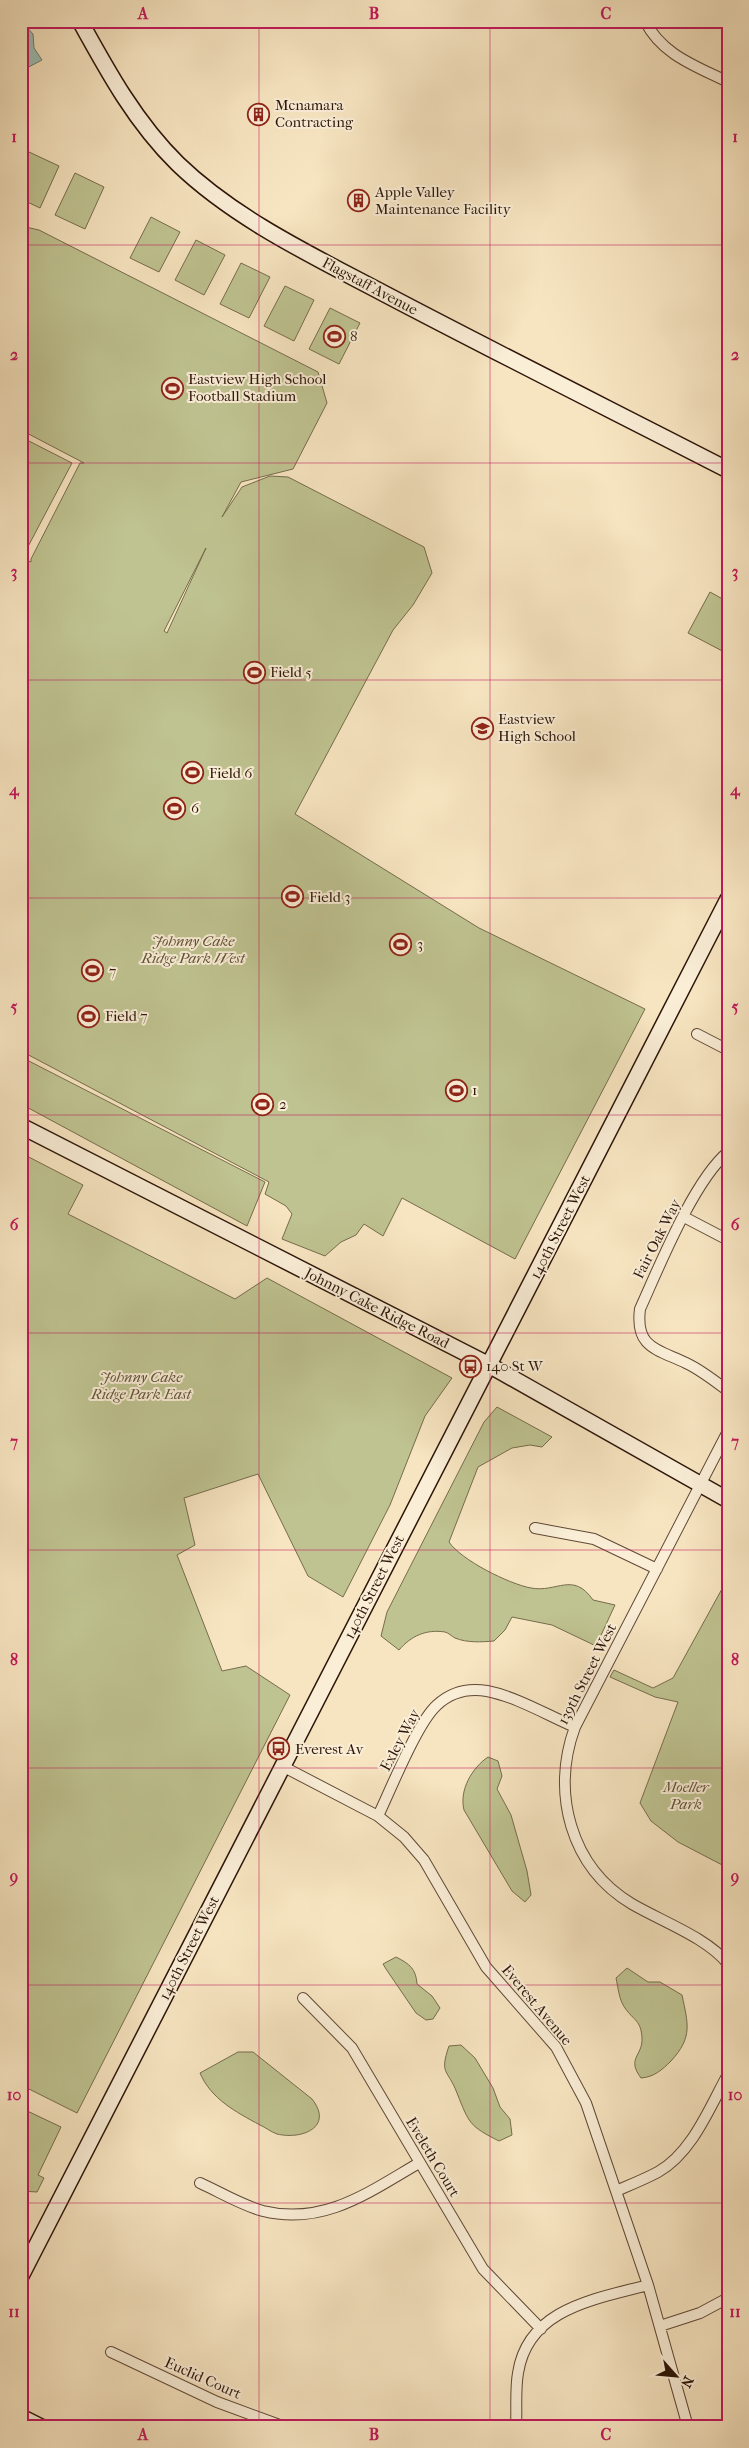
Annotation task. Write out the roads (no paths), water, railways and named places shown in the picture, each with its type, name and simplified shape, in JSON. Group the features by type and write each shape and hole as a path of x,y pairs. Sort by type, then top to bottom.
{"street":[{"name":"Flagstaff Avenue","path":"80,21 138,119 179,164 242,215 279,238 393,298 728,470"},
{"path":"645,21 653,36 666,49 728,82"},
{"name":"140th Street West","path":"21,2276 728,899"},
{"path":"698,1034 728,1050"},
{"name":"Johnny Cake Ridge Road","path":"21,1126 489,1364 700,1486 728,1500"},
{"name":"Fair Oak Way","path":"728,1152 718,1161 684,1217 640,1309 638,1322 642,1336 648,1346 686,1363 728,1391"},
{"path":"684,1217 728,1240"},
{"name":"139th Street West","path":"728,1431 576,1727 564,1772 564,1800 568,1817 579,1845 592,1868 622,1898 706,1944 728,1964"},
{"path":"535,1528 594,1539 658,1569"},
{"name":"Exley Way","path":"378,1816 426,1720 436,1706 453,1694 473,1690 495,1693 576,1727"},
{"name":"Everest Avenue","path":"282,1766 378,1816 393,1827 415,1849 486,1967 556,2047 586,2103 648,2285 688,2427"},
{"name":"Eveleth Court","path":"303,1998 352,2048 483,2269 541,2329"},
{"path":"616,2191 660,2171 677,2156 700,2125 728,2074"},
{"path":"200,2182 261,2210 286,2215 308,2215 350,2203 419,2163"},
{"path":"516,2427 517,2374 525,2350 541,2329 560,2312 574,2305 648,2285"},
{"path":"660,2326 700,2313 728,2298"},
{"name":"Euclid Court","path":"111,2352 217,2402 285,2427"},
{"path":"21,2417 41,2427"}],"water":[{"path":"21,21 33,34 34,48 42,60 21,71"}],"place":[{"name":"Mcnamara Contracting","path":"259,114"},
{"name":"Apple Valley Maintenance Facility","path":"359,201"},
{"name":"8","path":"334,336"},
{"name":"Eastview High School Football Stadium","path":"172,388"},
{"name":"Field 5","path":"254,672"},
{"name":"Eastview High School","path":"482,728"},
{"name":"Field 6","path":"193,773"},
{"name":"6","path":"175,808"},
{"name":"Field 3","path":"293,897"},
{"name":"3","path":"401,944"},
{"name":"7","path":"93,971"},
{"name":"Field 7","path":"89,1016"},
{"name":"1","path":"456,1090"},
{"name":"2","path":"263,1104"},
{"name":"140 St W","path":"470,1366"},
{"name":"Everest Av","path":"279,1749"}],"park label":[{"name":"Johnny Cake Ridge Park West","path":"193,950"},
{"name":"Johnny Cake Ridge Park East","path":"141,1386"},
{"name":"Moeller Park","path":"686,1796"}]}
